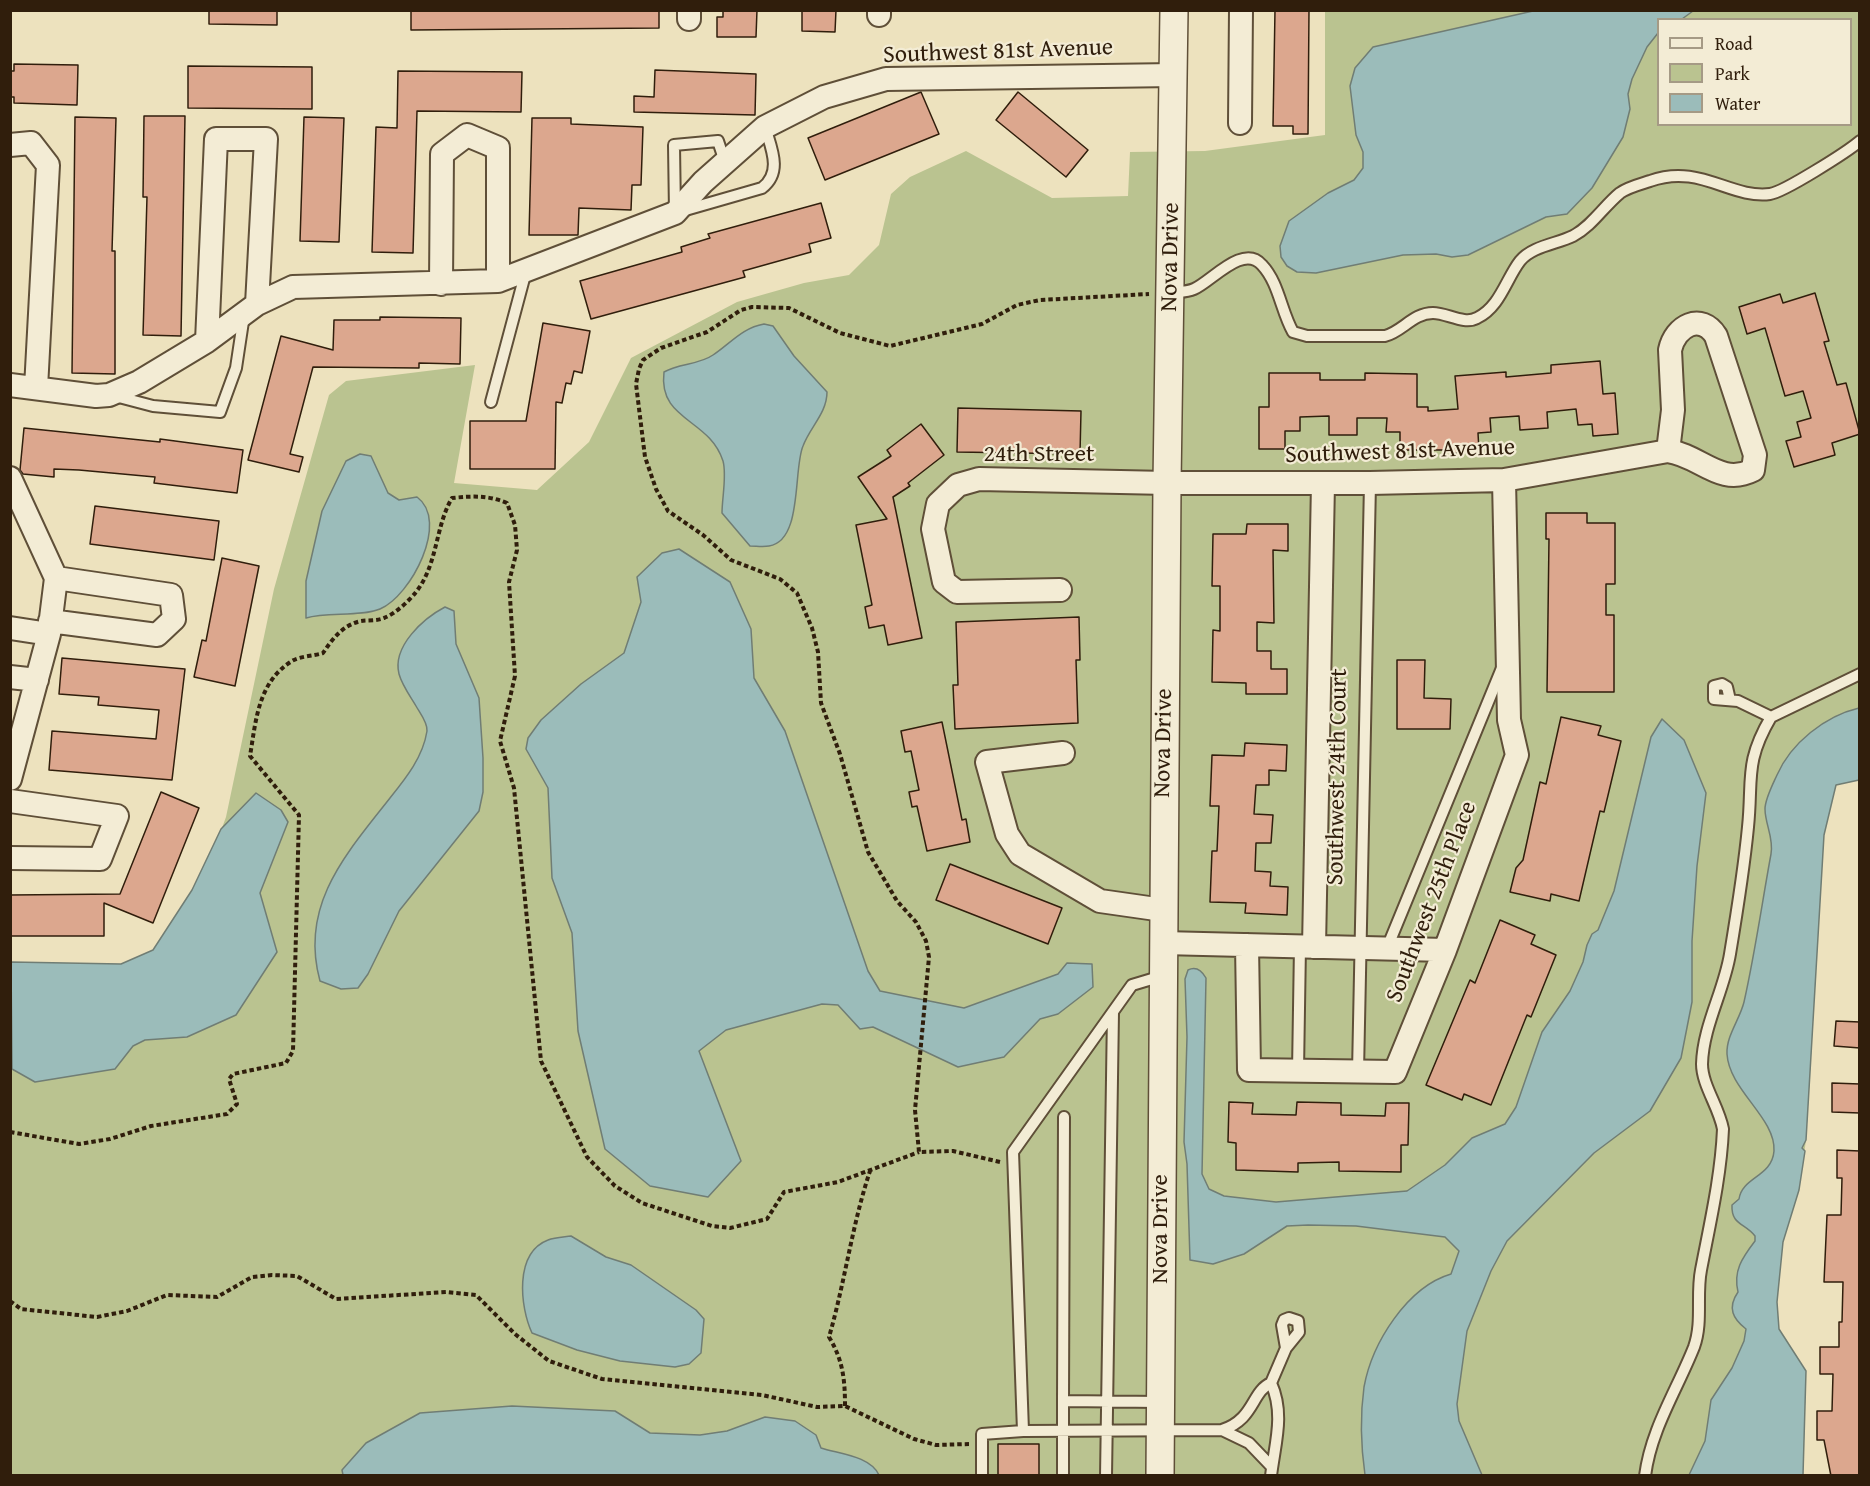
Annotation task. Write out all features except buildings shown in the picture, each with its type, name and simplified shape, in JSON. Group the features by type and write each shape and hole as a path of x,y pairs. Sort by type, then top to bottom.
{"street":[{"name":"Nova Drive","path":"1160,1476 1167,483 1163,293 1175,75 1174,10"},
{"path":"1240,123 1241,10"},
{"name":"Southwest 81st Avenue","path":"10,385 96,396 109,395 139,382 207,341 250,309 293,287 498,281 675,213 765,127 824,97 886,79 1175,75"},
{"path":"441,284 442,154 467,135 498,148 498,281"},
{"path":"207,341 216,139 266,139 250,309"},
{"path":"10,145 31,143 48,165 36,388"},
{"path":"1702,323 1711,328 1716,336 1755,455 1755,464 1753,470 1747,473 1729,477 1717,474 1682,453 1668,451 1672,433 1670,350 1672,340 1684,326 1702,323"},
{"name":"Southwest 81st Avenue","path":"1167,483 1370,483 1504,480 1668,451"},
{"path":"10,478 56,578 50,628 10,778"},
{"name":"24th Street","path":"1060,590 957,592 944,582 933,529 938,504 958,485 979,479 1167,483"},
{"name":"Southwest 25th Place","path":"1247,945 1249,1070 1395,1072 1445,950 1517,755 1509,720 1504,480"},
{"name":"Southwest 24th Court","path":"1307,946 1323,483"},
{"path":"10,628 50,628 157,635 174,619 171,595 56,578"},
{"path":"10,677 37,680"},
{"path":"1063,753 987,762 1007,834 1020,854 1100,901 1163,910"},
{"path":"10,801 117,816 100,859 10,858"},
{"path":"1163,943 1445,950"}],"lane":[{"path":"725,163 718,141 674,145 675,213 762,188 770,182 774,160 765,127"},
{"path":"1163,293 1192,290 1241,259 1252,259 1262,264 1274,284 1285,318 1293,332 1307,336 1385,336 1396,333 1418,316 1432,312 1462,320 1476,319 1491,307 1501,294 1521,259 1574,236 1622,192 1653,180 1686,176 1702,177 1753,193 1771,194 1860,141"},
{"path":"491,402 526,271"},
{"path":"109,395 153,406 220,412 236,368 250,309"},
{"name":"Southwest 24th Court","path":"1358,1072 1370,483"},
{"path":"1387,948 1508,655"},
{"path":"1645,1476 1647,1460 1663,1414 1694,1345 1701,1305 1701,1270 1709,1240 1723,1129 1720,1114 1703,1076 1702,1064 1711,1017 1720,995 1730,956 1749,827 1752,756 1771,717 1860,674"},
{"path":"1730,700 1764,712 1771,717"},
{"path":"1298,1071 1307,946"},
{"path":"1023,1431 1012,1152 1132,985 1163,976"},
{"path":"1106,1476 1109,1402 1113,1012"},
{"path":"1063,1476 1064,1117"},
{"path":"1221,1430 1242,1420 1265,1386 1271,1383 1286,1348"},
{"path":"1271,1383 1281,1412 1271,1471"},
{"path":"1063,1401 1109,1402 1221,1430 1250,1443 1271,1471"},
{"path":"982,1476 982,1434 1023,1431 1108,1431 1160,1415"}],"path":[{"path":"919,1152 915,1110 928,992 929,957 926,941 916,922 897,901 868,852 840,754 821,703 818,652 812,628 797,593 780,579 730,560 703,535 668,511 656,489 645,458 636,384 639,369 643,360 661,348 707,332 741,310 752,307 789,308 840,333 890,346 982,324 1017,305 1040,300 1163,293"},
{"path":"10,1132 79,1144 110,1139 151,1126 227,1114 237,1104 229,1079 233,1074 286,1063 293,1051 294,925 300,835 299,815 250,756 264,688 275,674 294,660 323,653 333,638 347,626 360,621 383,619 399,608 416,592 430,568 444,512 452,498 492,497 507,502 514,525 517,550 509,582 515,676 500,741 514,788 541,1061 586,1156 615,1186 642,1203 712,1226 730,1228 766,1219 784,1192 838,1182 919,1152 952,1151 1013,1165"},
{"path":"846,1406 845,1380 840,1355 829,1337 841,1296 858,1205 870,1171"},
{"path":"10,1301 21,1309 96,1317 127,1311 167,1296 216,1297 252,1277 272,1275 297,1275 336,1299 446,1292 476,1295 515,1334 549,1361 602,1379 716,1389 738,1395 762,1395 817,1407 846,1406 914,1439 936,1445 960,1446 982,1442"}],"green space":[{"path":"1325,11 1859,11 1859,780 1836,785 1824,835 1806,1140 1799,1190 1783,1242 1777,1302 1779,1329 1806,1371 1803,1475 11,1476 11,999 192,979 181,940 226,817 274,589 329,395 346,381 475,365 454,483 537,490 589,442 631,358 737,302 804,283 849,275 879,245 891,194 910,177 966,151 1052,198 1128,196 1130,152 1205,151 1325,135"}],"water":[{"path":"1533,11 1693,11 1683,18 1657,18 1657,34 1647,47 1632,79 1628,94 1630,109 1623,137 1592,188 1567,214 1546,217 1468,255 1452,257 1436,254 1403,255 1316,273 1297,272 1287,266 1281,257 1280,246 1289,221 1328,193 1354,180 1363,168 1363,152 1356,135 1350,86 1355,68 1373,47"},
{"path":"764,324 773,326 794,356 827,392 824,407 803,446 795,503 787,532 780,541 769,546 750,546 722,513 723,461 707,436 676,410 669,401 664,388 664,372 707,358 743,332"},
{"path":"360,454 371,456 388,493 399,500 417,497 426,508 430,523 428,540 414,574 404,589 380,609 363,613 306,618 306,581 322,511 346,461"},
{"path":"679,549 730,582 751,629 754,678 785,731 868,971 880,991 964,1008 1058,974 1067,963 1092,964 1093,987 1058,1014 1040,1019 1004,1057 958,1067 873,1027 860,1029 838,1005 822,1004 726,1030 699,1051 741,1161 708,1197 650,1186 605,1149 578,1031 572,933 552,878 548,788 526,749 528,738 541,720 581,684 624,653 641,602 637,577 662,553"},
{"path":"445,607 454,611 456,644 479,698 483,792 479,811 399,911 368,974 358,988 341,989 320,981 315,954 316,928 321,904 343,860 408,775 422,750 427,731 426,725 402,682 398,664 400,653 412,634 428,618"},
{"path":"1859,708 1859,780 1836,785 1824,835 1806,1140 1802,1148 1805,1151 1799,1190 1783,1242 1777,1302 1779,1329 1806,1371 1803,1475 1689,1475 1705,1441 1711,1400 1732,1368 1744,1341 1746,1329 1735,1317 1732,1308 1738,1292 1738,1271 1755,1241 1755,1236 1736,1220 1732,1212 1732,1205 1739,1199 1745,1186 1768,1166 1774,1151 1773,1139 1768,1127 1735,1080 1727,1054 1731,1034 1744,1002 1771,854 1765,805 1783,763 1800,742 1834,717"},
{"path":"1662,719 1684,740 1706,793 1697,866 1692,941 1692,1002 1681,1058 1650,1111 1594,1153 1507,1241 1491,1271 1467,1331 1457,1404 1459,1421 1482,1475 1365,1475 1362,1431 1363,1398 1368,1370 1375,1353 1383,1335 1406,1304 1435,1281 1451,1274 1459,1251 1445,1237 1356,1226 1308,1225 1287,1226 1244,1254 1213,1264 1190,1260 1187,1164 1184,1142 1187,1037 1185,979 1188,970 1198,970 1206,978 1202,1174 1209,1189 1224,1196 1276,1202 1407,1191 1445,1165 1472,1138 1505,1124 1516,1107 1542,1032 1570,991 1583,962 1587,945 1592,934 1598,930 1614,891 1651,737"},
{"path":"256,793 281,810 288,822 260,893 277,952 236,1015 187,1037 145,1040 133,1046 115,1069 35,1082 12,1069 11,962 121,964 153,950 192,890 221,829"},
{"path":"571,1236 606,1257 631,1265 696,1310 704,1319 701,1353 689,1364 675,1367 620,1361 577,1350 532,1333 523,1296 525,1268 529,1256 548,1240"},
{"path":"512,1406 615,1411 650,1433 700,1435 727,1431 765,1417 795,1421 816,1435 821,1448 862,1460 875,1469 879,1475 343,1475 342,1470 366,1443 420,1413"}]}
